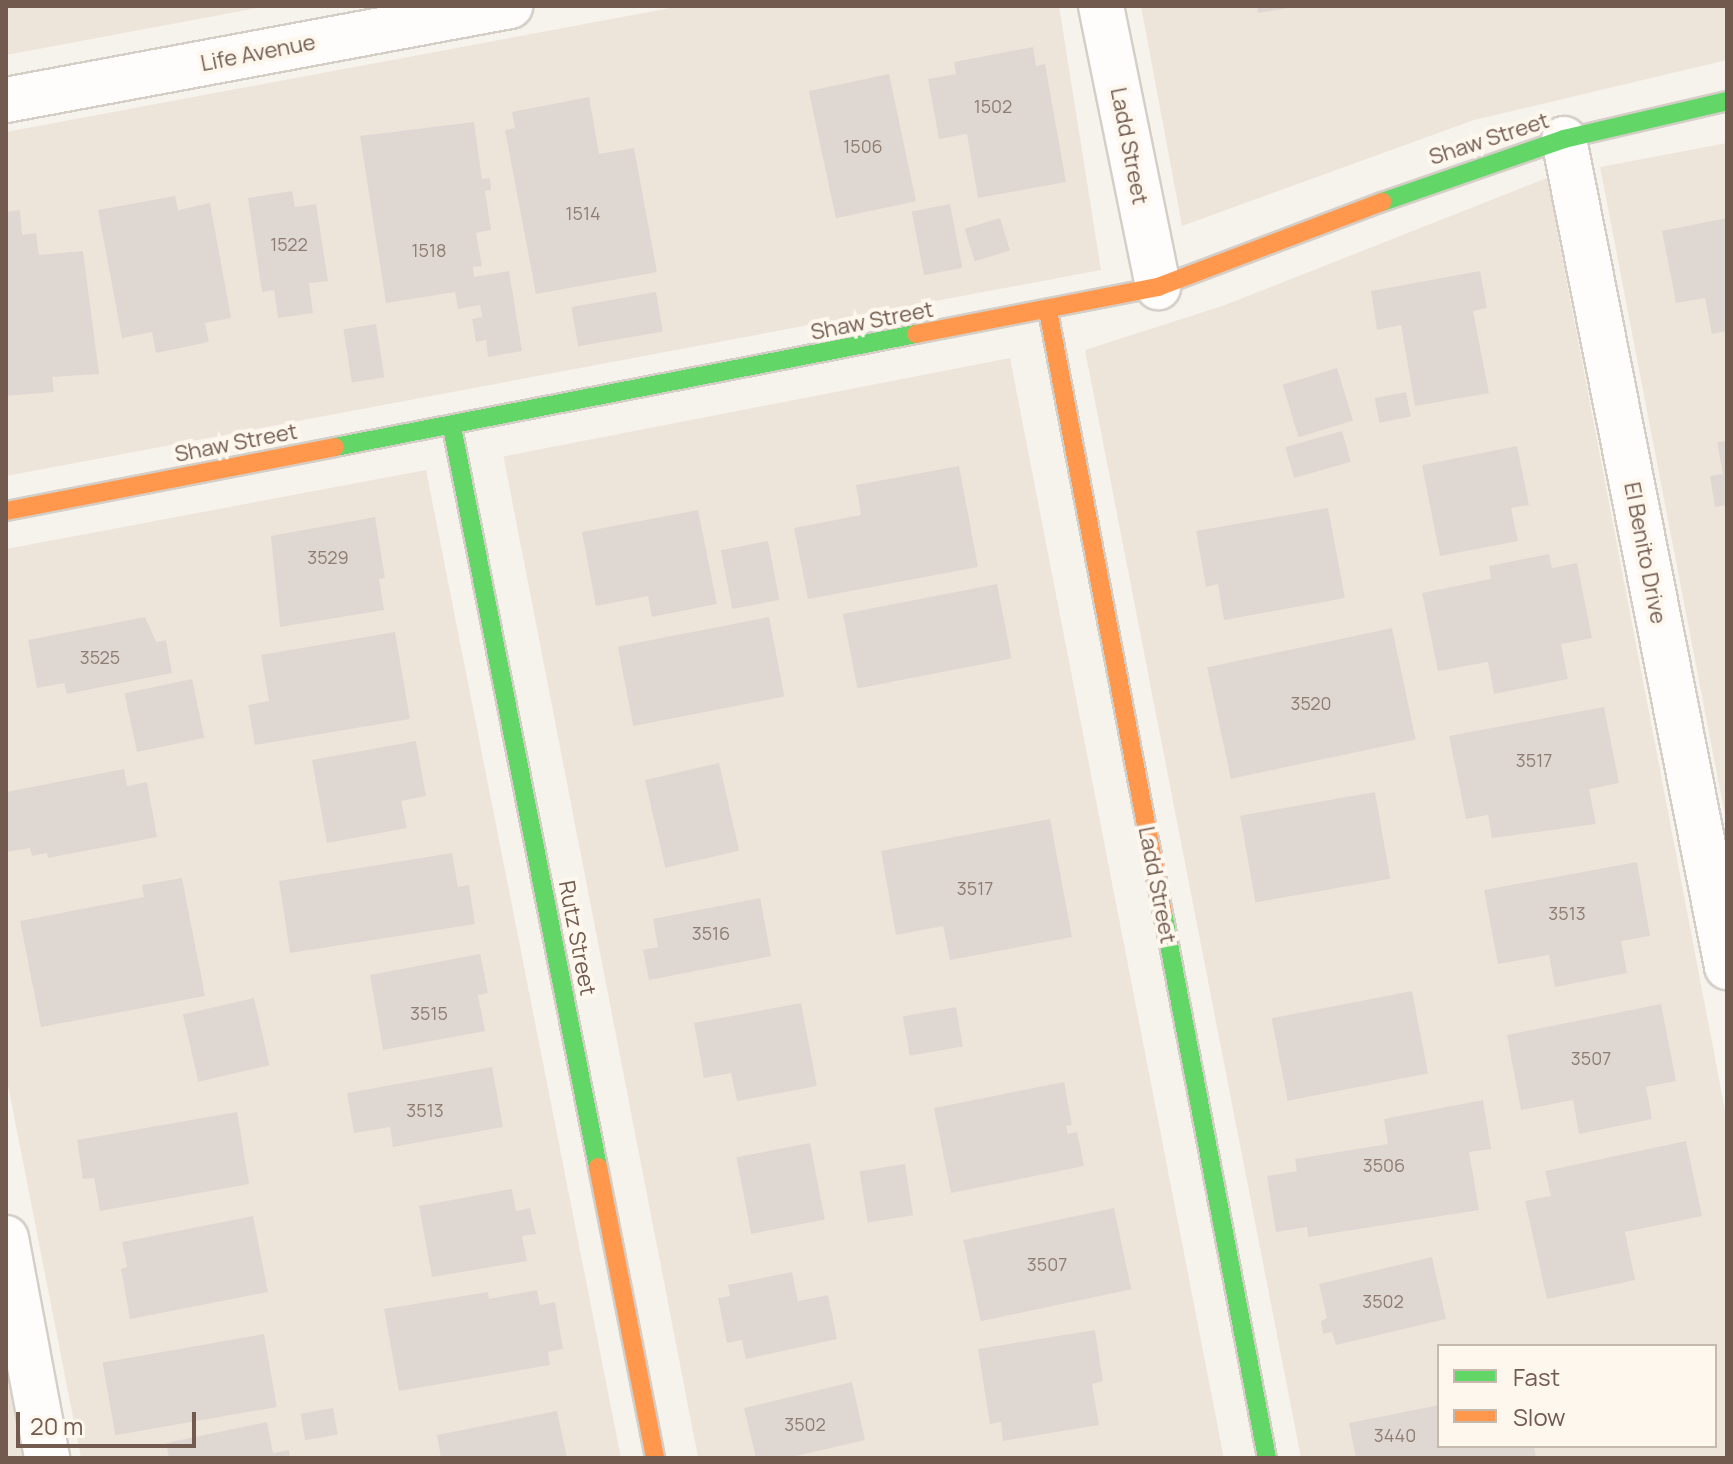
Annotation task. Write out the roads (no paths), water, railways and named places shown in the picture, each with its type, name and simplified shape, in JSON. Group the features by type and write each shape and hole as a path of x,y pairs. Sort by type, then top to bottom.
{"street":[{"name":"Life Avenue","path":"6,100 510,6"},
{"name":"Ladd Street","path":"1101,6 1158,287"},
{"name":"Shaw Street","path":"6,511 452,427 1158,287 1470,169 1564,139 1727,101"},
{"name":"El Benito Drive","path":"1564,139 1727,967"},
{"name":"Ladd Street","path":"1048,311 1267,1458"},
{"name":"Rutz Street","path":"452,427 655,1458"},
{"path":"6,1238 47,1458"}]}
